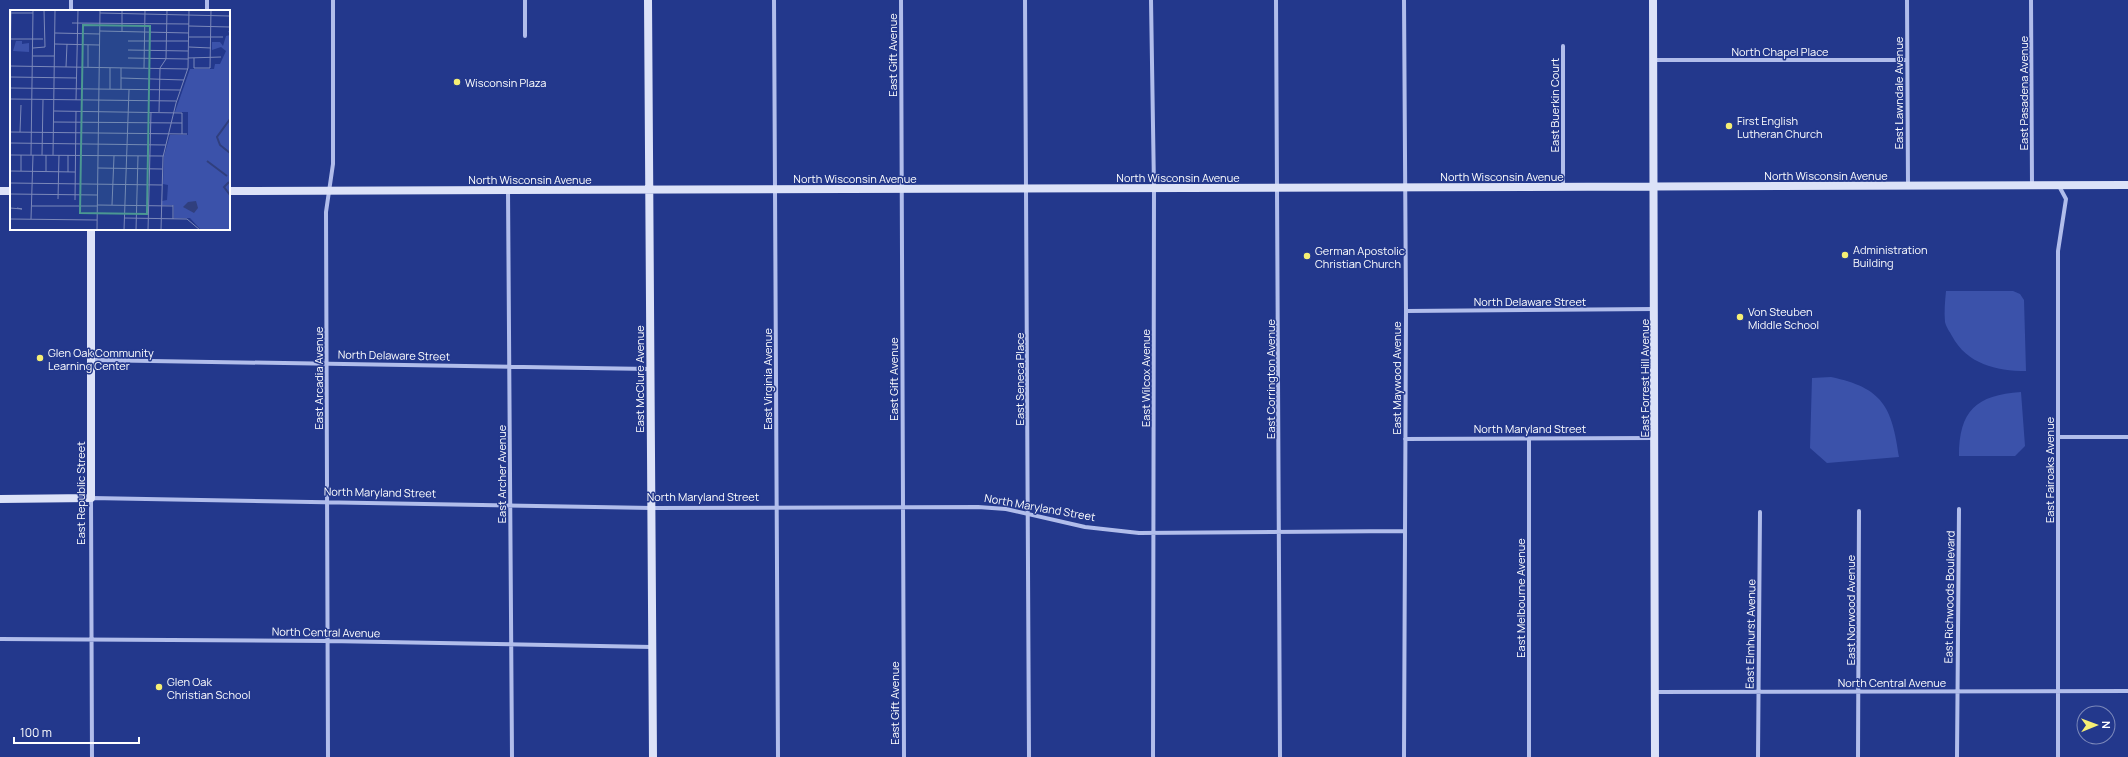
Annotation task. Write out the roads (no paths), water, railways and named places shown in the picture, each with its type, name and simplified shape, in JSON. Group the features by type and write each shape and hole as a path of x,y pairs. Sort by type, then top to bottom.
{"street":[{"path":"71,0 72,10"},
{"name":"East Arcadia Avenue","path":"328,757 326,212 333,164 333,0"},
{"path":"525,0 525,36"},
{"name":"East McClure Avenue","path":"648,0 653,757"},
{"name":"East Virginia Avenue","path":"774,0 778,757"},
{"name":"East Gift Avenue","path":"901,0 904,757"},
{"name":"East Seneca Place","path":"1025,0 1029,516 1029,757"},
{"name":"East Wilcox Avenue","path":"1151,0 1154,188 1153,757"},
{"name":"East Corrington Avenue","path":"1276,0 1280,757"},
{"name":"East Maywood Avenue","path":"1404,0 1406,311 1404,757"},
{"name":"East Forrest Hill Avenue","path":"1654,0 1655,757"},
{"name":"East Lawndale Avenue","path":"1907,0 1908,186"},
{"name":"East Pasadena Avenue","path":"2031,0 2032,186"},
{"name":"East Buerkin Court","path":"1563,46 1563,187"},
{"name":"North Chapel Place","path":"1654,60 1907,60"},
{"name":"North Wisconsin Avenue","path":"230,191 1655,186 2128,186"},
{"name":"East Fairoaks Avenue","path":"2058,186 2066,199 2058,251 2058,757"},
{"name":"East Archer Avenue","path":"508,190 512,757"},
{"name":"East Republic Street","path":"91,230 90,360 92,757"},
{"name":"North Delaware Street","path":"1406,311 1655,309"},
{"name":"North Delaware Street","path":"90,360 650,369"},
{"path":"2058,437 2128,437"},
{"name":"North Maryland Street","path":"1405,439 1655,438"},
{"name":"East Melbourne Avenue","path":"1529,439 1529,757"},
{"name":"North Maryland Street","path":"0,499 91,498 652,508 992,508 1094,528 1154,534 1404,531"},
{"name":"East Richwoods Boulevard","path":"1957,757 1959,509"},
{"name":"East Norwood Avenue","path":"1858,757 1859,511"},
{"name":"East Elmhurst Avenue","path":"1758,757 1760,512"},
{"name":"North Central Avenue","path":"0,639 328,641 652,647"},
{"name":"North Central Avenue","path":"1655,692 2128,691"}],"place":[{"name":"Wisconsin Plaza","path":"457,82"},
{"name":"First English Lutheran Church","path":"1729,126"},
{"name":"Administration Building","path":"1845,255"},
{"name":"German Apostolic Christian Church","path":"1307,256"},
{"name":"Von Steuben Middle School","path":"1740,317"},
{"name":"Glen Oak Community Learning Center","path":"40,358"},
{"name":"Glen Oak Christian School","path":"159,687"}]}
